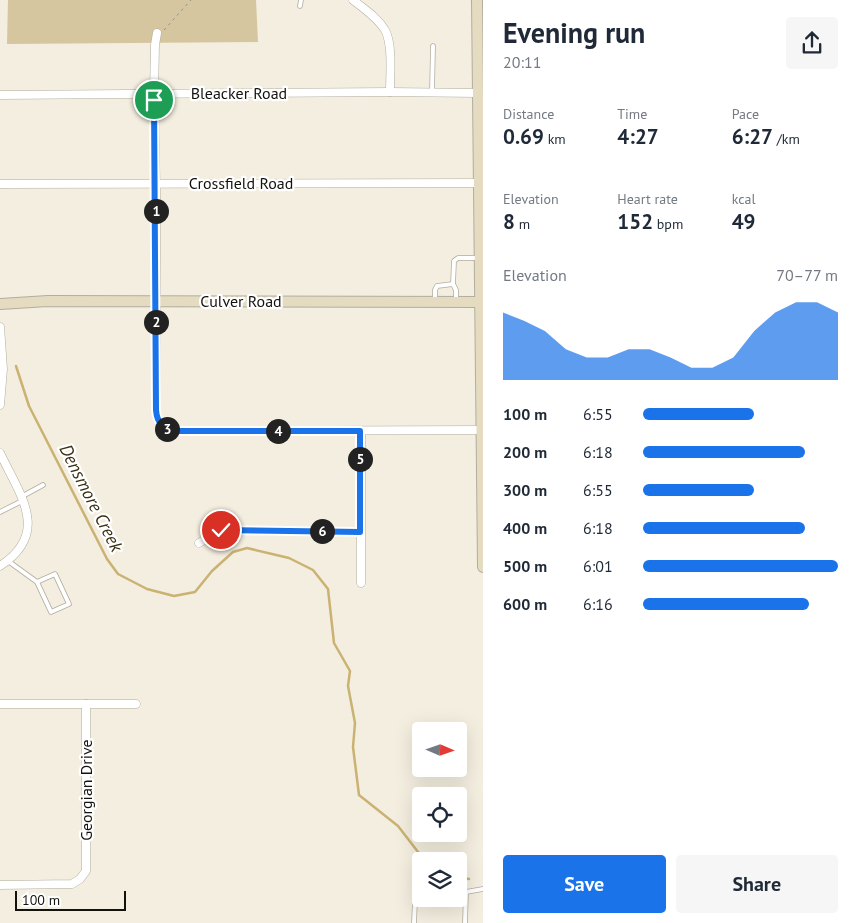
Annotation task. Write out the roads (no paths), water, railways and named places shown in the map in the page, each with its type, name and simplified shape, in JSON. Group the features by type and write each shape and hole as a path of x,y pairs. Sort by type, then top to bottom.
{"main road":[{"path":"477,0 480,81 478,93 481,183 483,567"},
{"name":"Culver Road","path":"0,304 156,301 482,302"}],"street":[{"path":"353,0 376,18 387,35 390,48 390,92"},
{"path":"160,32 155,45 154,94 156,410 158,420 163,427 177,431 482,430"},
{"name":"Bleacker Road","path":"0,95 478,93"},
{"name":"Crossfield Road","path":"0,184 481,183"},
{"path":"0,327 2,374 0,405"},
{"path":"360,431 361,583"},
{"path":"0,453 27,510 29,525 26,539 18,552 0,566"},
{"path":"199,543 221,530 360,532"},
{"path":"0,704 136,704"},
{"name":"Georgian Drive","path":"0,884 67,885 76,882 83,875 87,866 86,704"}],"lane":[{"path":"300,0 300,6"},
{"path":"432,46 432,92"},
{"path":"456,301 456,290 453,284 454,262 456,259 480,258"},
{"path":"435,301 437,286 453,284"},
{"path":"0,512 43,486"},
{"path":"8,560 37,582 51,612 69,604 55,574 37,582"},
{"path":"467,892 483,889"},
{"path":"414,923 415,907"},
{"path":"465,907 465,923"}],"waterway":[{"name":"Densmore Creek","path":"16,366 29,406 107,559 118,574 147,589 174,596 195,592 212,571 233,552 247,548 289,558 313,570 328,589 334,643 350,671 348,686 355,723 353,747 359,795 398,826 418,852"}]}
